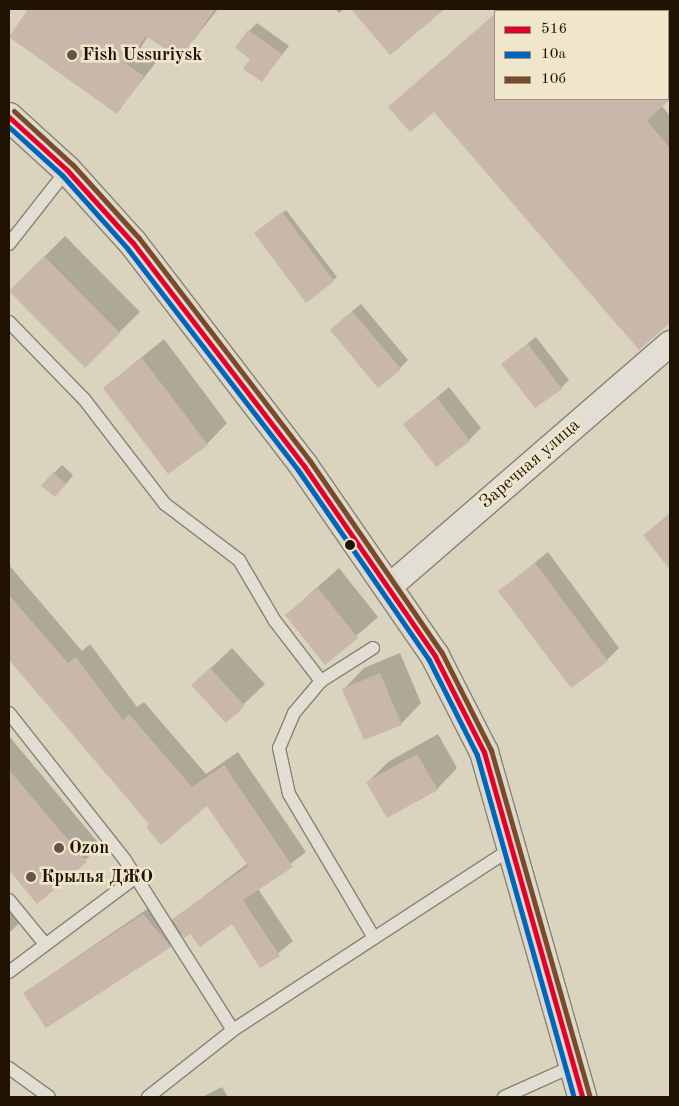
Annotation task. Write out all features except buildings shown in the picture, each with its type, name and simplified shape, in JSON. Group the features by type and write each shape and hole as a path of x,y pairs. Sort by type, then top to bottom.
{"highway":[{"path":"9,117 67,170 133,243 218,353 389,586 435,656 484,752 509,850 582,1097"}],"street":[{"name":"Заречная улица","path":"389,586 670,343"}],"lane":[{"path":"9,244 67,170"},
{"path":"9,322 84,399 165,504 240,560 275,621 321,681"},
{"path":"373,648 321,681 294,713 279,748 289,794 374,938"},
{"path":"9,713 136,877 233,1030"},
{"path":"148,1097 233,1030 509,850"},
{"path":"9,972 136,877"},
{"path":"9,900 45,944"},
{"path":"504,1097 573,1066"},
{"path":"9,1068 49,1097"}],"transit line":[{"name":"10б","path":"14,111 73,165 139,238 310,461 442,653 491,750 589,1095"},
{"name":"516","path":"9,117 67,170 133,243 304,466 435,656 484,752 582,1097"},
{"name":"10а","path":"9,127 62,175 127,248 298,470 429,660 477,755 574,1097"}],"place":[{"name":"Fish Ussuriysk","path":"72,55"},
{"name":"Ozon","path":"59,848"},
{"name":"Крылья ДЖО","path":"31,877"}]}
